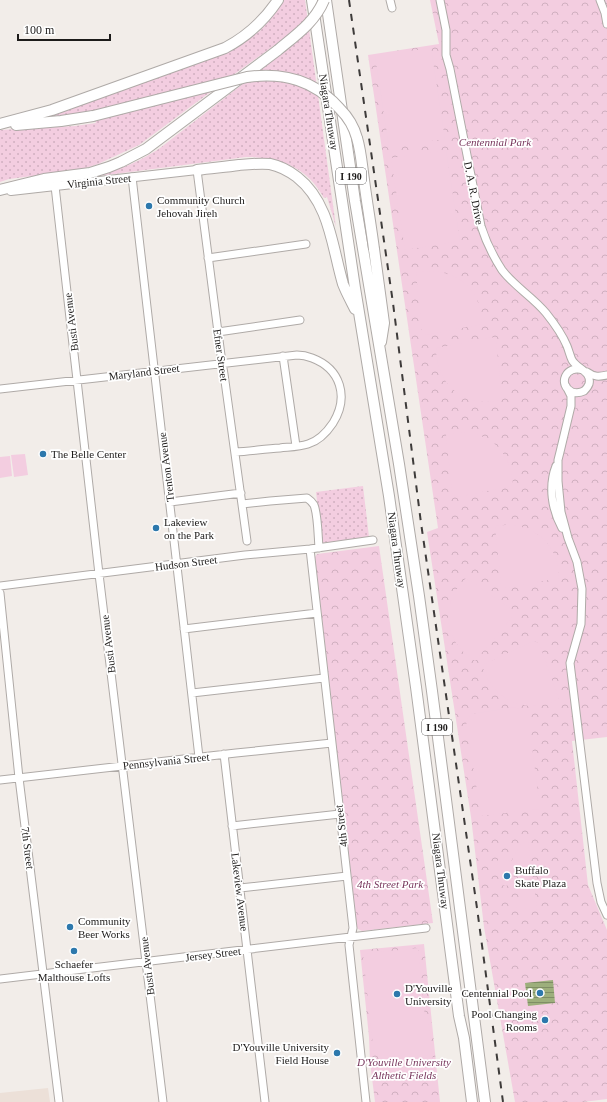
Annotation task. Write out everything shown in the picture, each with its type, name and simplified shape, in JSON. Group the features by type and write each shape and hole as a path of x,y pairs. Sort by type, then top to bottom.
{"highway":[{"path":"0,125 52,110 225,48 241,39 258,25 278,0"},
{"name":"Niagara Thruway","path":"312,0 360,320 389,496 416,687 459,1016 464,1038 472,1102"},
{"path":"0,191 44,179 90,173 109,167 146,149 278,50 306,27 325,0"},
{"name":"Niagara Thruway","path":"325,0 355,201 398,457 419,596 485,1102"},
{"path":"0,125 61,121 93,116 247,77 269,75 293,78 322,92 334,102 350,122 357,137 362,163 384,323 380,351"},
{"path":"197,170 269,164 286,169 301,180 314,195 326,218 344,286 360,320"},
{"path":"459,1016 457,1038 465,1102"}],"main road":[{"name":"Virginia Street","path":"0,191 197,170"}],"street":[{"path":"390,0 392,8"},
{"name":"D. A. R. Drive","path":"440,0 446,30 446,56 450,69 481,226 486,243 503,271 514,283 535,301 554,322 563,336 573,362 584,370"},
{"path":"600,0 607,24"},
{"name":"Efner Street","path":"197,170 247,541"},
{"name":"Trenton Avenue","path":"132,177 199,757"},
{"name":"Busti Avenue","path":"55,186 99,574 163,1102"},
{"path":"208,258 306,244"},
{"path":"218,332 300,320"},
{"name":"Maryland Street","path":"0,389 155,370 297,355 310,357 326,365 333,372 340,388 340,408 337,417 325,432 316,440 308,444 296,446 235,452"},
{"path":"285,356 296,446"},
{"path":"571,358 571,365 565,379 566,386 571,396 571,406 558,460 559,501 568,538 577,562 582,592 581,624 570,663 597,883 601,902 607,915"},
{"path":"566,375 574,368 584,370 591,375 599,377"},
{"path":"566,386 574,393 586,389 589,383 589,378 584,370"},
{"path":"571,406 577,397 594,380 607,375"},
{"path":"170,502 241,493"},
{"path":"242,504 307,498 314,505 319,548"},
{"name":"Hudson Street","path":"0,586 319,548 373,540"},
{"name":"4th Street","path":"310,549 353,928 349,945 366,1102"},
{"name":"7th Street","path":"0,593 19,778 59,1102"},
{"path":"184,629 317,613"},
{"path":"192,693 324,678"},
{"name":"Pennsylvania Street","path":"0,780 332,743"},
{"name":"Lakeview Avenue","path":"224,754 265,1102"},
{"path":"232,826 340,814"},
{"path":"240,888 347,876"},
{"name":"Jersey Street","path":"0,979 426,928"}],"shaded area":[{"name":"Centennial Pool","path":"553,980 555,1003 528,1006 525,983"},
{"path":"48,1088 50,1102 0,1102 0,1093"}],"green space":[{"path":"284,0 305,0 336,227 327,197 324,198 317,187 301,171 270,159 246,157 91,177 127,166 160,148 266,66 281,52 276,44 139,145 98,164 79,170 9,179 0,182 0,130 75,126 96,123 92,112 41,118 234,47 260,31"},
{"name":"Centennial Park","path":"430,0 607,0 607,737 572,741 588,885 607,930 607,1099 583,1102 515,1102 484,927 471,817 427,532 438,528 368,55 439,44"},
{"path":"431,48 445,139 389,147 375,56"},
{"path":"446,150 460,241 405,250 391,158"},
{"path":"428,271 450,275 459,279 467,286 478,302 482,324 426,335 422,332 416,273"},
{"path":"492,337 496,341 502,400 489,402 465,398 447,384 437,362 436,348"},
{"path":"458,432 480,436 490,440 498,447 504,454 509,464 513,486 457,497 452,493 446,435"},
{"path":"25,454 28,475 14,477 11,455"},
{"path":"10,456 12,476 0,478 0,457"},
{"path":"363,486 369,537 322,543 316,492"},
{"path":"505,525 527,529 536,533 544,540 555,556 559,578 506,588 501,585 495,526"},
{"name":"4th Street Park","path":"379,546 433,923 362,931 357,927 315,557 317,554"},
{"path":"466,578 513,610 513,616 475,661 464,653 456,643 448,622 452,599 457,588"},
{"path":"534,641 539,643 559,699 547,704 534,706 512,702 502,696 487,677 482,665"},
{"path":"516,707 528,715 540,809 481,816 466,721 471,714"},
{"name":"Buffalo Skate Plaza","path":"522,841 528,841 537,909 534,910 516,907 514,902 522,894 520,890 515,889 515,883 522,878 521,874 516,872 510,884 506,886 502,885 500,882 498,860 502,858 511,862"},
{"name":"D'Youville University Althetic Fields","path":"424,944 440,1102 375,1102 360,950"},
{"name":"D'Youville University Althetic Fields","path":"418,948 425,1018 428,1018 435,1076 385,1081 381,1054 374,1055 363,954"}],"railway":[{"path":"349,0 393,303 421,523 477,908 503,1102"}],"place":[{"name":"Community Church Jehovah Jireh","path":"149,206"},
{"name":"The Belle Center","path":"43,454"},
{"name":"Lakeview on the Park","path":"156,528"},
{"name":"Buffalo Skate Plaza","path":"507,876"},
{"name":"Community Beer Works","path":"70,927"},
{"name":"Schaefer Malthouse Lofts","path":"74,951"},
{"name":"Centennial Pool","path":"540,993"},
{"name":"D'Youville University","path":"397,994"},
{"name":"Pool Changing Rooms","path":"545,1020"},
{"name":"D'Youville University Field House","path":"337,1053"}]}
